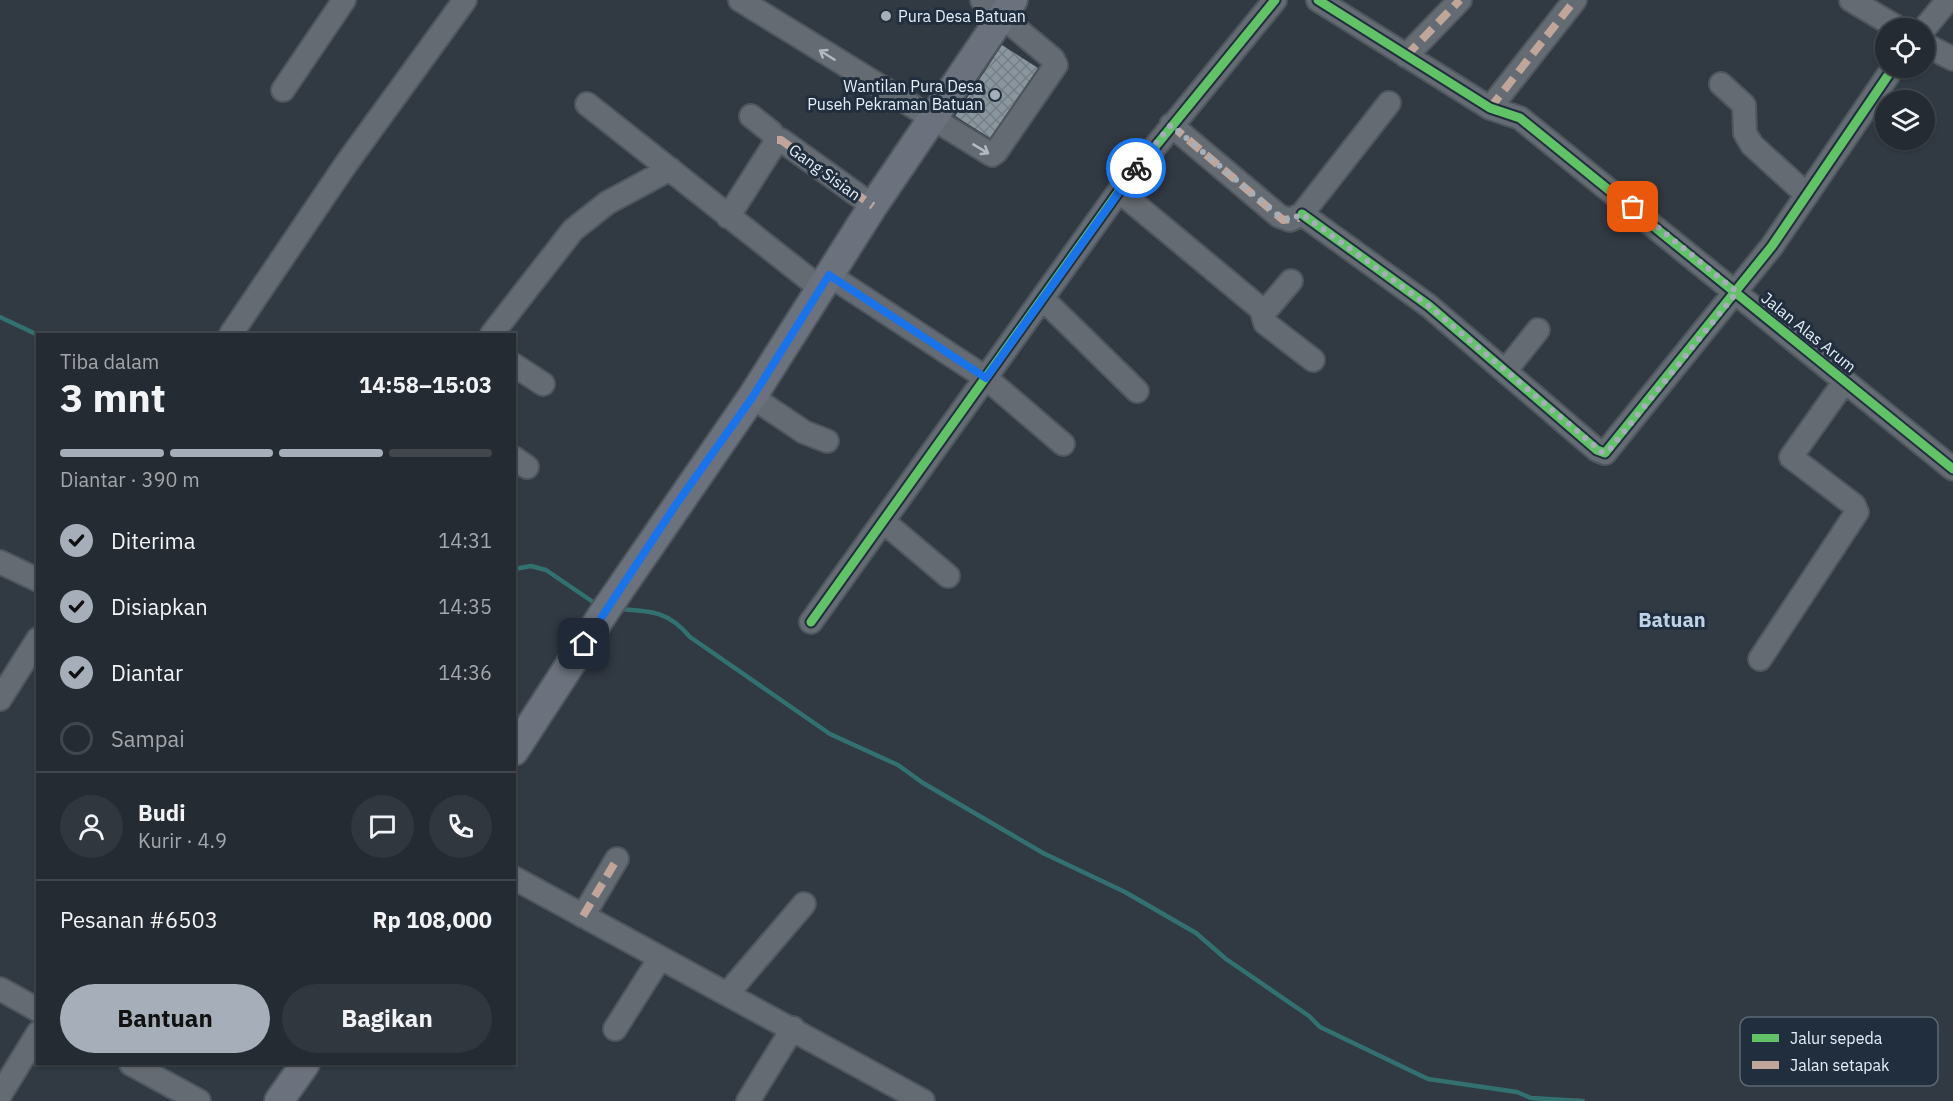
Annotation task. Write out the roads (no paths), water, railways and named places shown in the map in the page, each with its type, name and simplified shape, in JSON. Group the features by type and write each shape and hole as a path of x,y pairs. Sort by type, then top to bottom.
{"main road":[{"path":"516,748 611,601 752,398 930,119 999,5"},
{"path":"279,1101 304,1065"}],"street":[{"path":"283,90 344,0"},
{"path":"232,333 346,164 465,0"},
{"path":"740,0 990,154 994,154 1056,65 1053,59 999,5"},
{"path":"811,622 1119,191 1275,0"},
{"name":"Jalan Alas Arum","path":"1318,0 1490,108 1520,118 1953,469"},
{"path":"1406,56 1460,0"},
{"path":"1490,108 1575,0"},
{"path":"1851,0 1881,18"},
{"path":"1933,18 1948,0"},
{"path":"1935,50 1953,59"},
{"path":"1302,214 1429,306 1603,453 1609,450 1737,292 1808,195 1886,78"},
{"path":"1721,84 1744,105 1745,133 1752,145 1808,195"},
{"path":"587,104 728,217 825,281 986,378 1063,444"},
{"path":"1171,125 1283,220 1298,218 1302,214 1389,104"},
{"name":"Gang Sisian","path":"751,116 771,132 777,140 781,140 873,206"},
{"path":"728,217 777,140"},
{"path":"493,333 573,230 607,202 670,169"},
{"path":"1119,191 1261,309 1265,323 1313,360"},
{"path":"1263,314 1291,281"},
{"path":"1043,299 1137,391"},
{"path":"1506,370 1538,330"},
{"path":"516,366 543,384"},
{"path":"1760,660 1857,512 1854,505 1791,457 1845,381"},
{"path":"752,398 804,432 827,441"},
{"path":"884,522 948,576"},
{"path":"0,562 36,579"},
{"path":"3,689 36,642"},
{"path":"583,916 617,860"},
{"path":"516,879 793,1028 895,1094 923,1101"},
{"path":"728,993 804,904"},
{"path":"615,1029 660,958"},
{"path":"0,989 36,1009"},
{"path":"748,1101 793,1028"},
{"path":"0,1095 36,1036"},
{"path":"135,1065 163,1072 199,1101"}],"waterway":[{"path":"0,317 36,334"},
{"path":"516,569 531,566 546,570 599,606"},
{"path":"619,609 650,612 666,617 690,637 830,734 898,765 923,783 1043,853 1125,892 1196,933 1226,959 1309,1016 1320,1027 1428,1079 1517,1092 1531,1098 1583,1101"}],"place":[{"name":"Pura Desa Batuan","path":"886,16"},
{"name":"Wantilan Pura Desa Puseh Pekraman Batuan","path":"995,95"}],"district":[{"name":"Batuan","path":"1672,619"}]}
